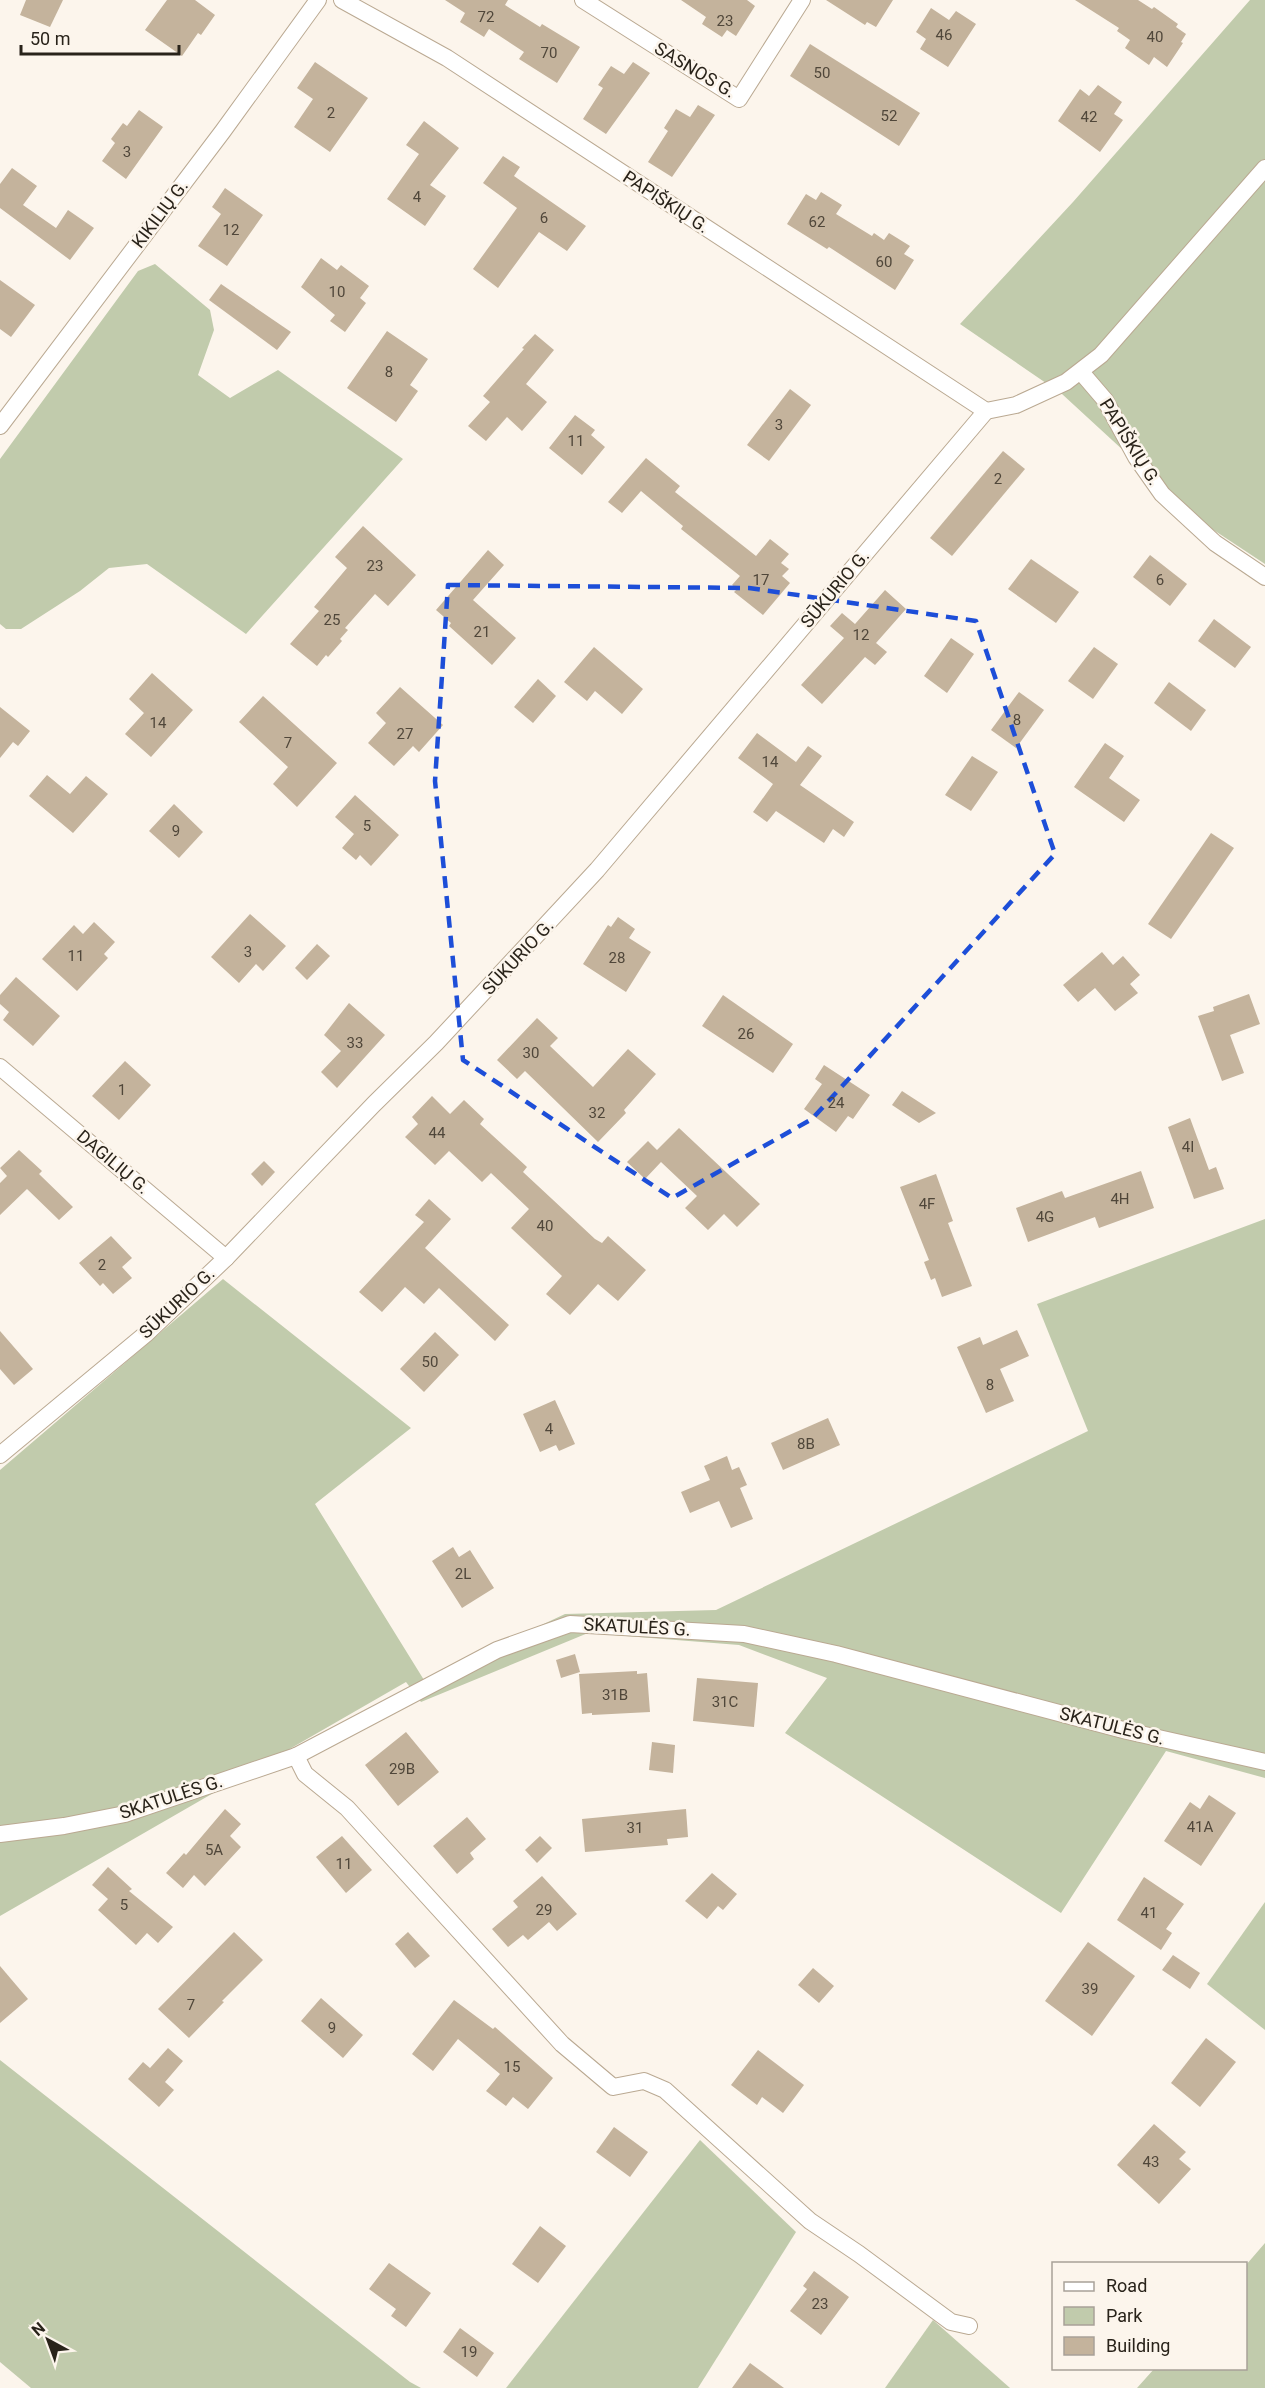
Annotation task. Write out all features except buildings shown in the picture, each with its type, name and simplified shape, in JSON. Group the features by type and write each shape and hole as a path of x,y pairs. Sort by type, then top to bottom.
{"street":[{"name":"KIKILIŲ G.","path":"0,426 223,131 318,0"},
{"name":"PAPIŠKIŲ G.","path":"342,0 447,58 986,411"},
{"name":"SASNOS G.","path":"583,0 739,99 802,0"},
{"path":"986,411 1016,405 1066,382 1101,355 1265,168"},
{"name":"PAPIŠKIŲ G.","path":"1081,372 1105,400 1136,457 1162,494 1215,543 1265,577"},
{"name":"SŪKURIO G.","path":"0,1455 147,1332 226,1258 436,1043 597,870 986,411"},
{"name":"DAGILIŲ G.","path":"0,1067 226,1258"},
{"name":"SKATULĖS G.","path":"0,1833 64,1826 125,1814 296,1756 497,1650 570,1624 744,1634 836,1654 1127,1731 1265,1762"},
{"path":"296,1756 305,1774 346,1808 562,2044 613,2087 644,2081 665,2090 810,2221 860,2254 951,2322 969,2326"}],"highlighted area":[{"path":"448,585 749,588 976,621 1055,854 812,1119 672,1198 463,1060 435,781"}],"green space":[{"path":"1250,0 1265,0 1265,564 1200,521 1062,394 960,324 1073,202"},
{"path":"155,264 210,310 214,330 198,375 230,398 278,370 403,459 246,634 147,564 109,568 80,591 21,629 6,629 0,624 0,459 138,271"},
{"path":"1265,1219 1265,1778 1166,1751 1061,1913 785,1733 827,1678 739,1645 588,1633 421,1702 406,1682 0,1916 0,1470 223,1279 411,1428 315,1504 424,1680 565,1614 716,1610 1088,1431 1037,1304"},
{"path":"1265,1902 1265,2030 1207,1984"},
{"path":"0,2060 410,2382 421,2388 31,2388 0,2362"},
{"path":"700,2140 796,2232 698,2388 506,2388"},
{"path":"1265,2243 1265,2388 1137,2388 1153,2370 1247,2370 1247,2264"},
{"path":"933,2320 1010,2388 885,2388"}]}
